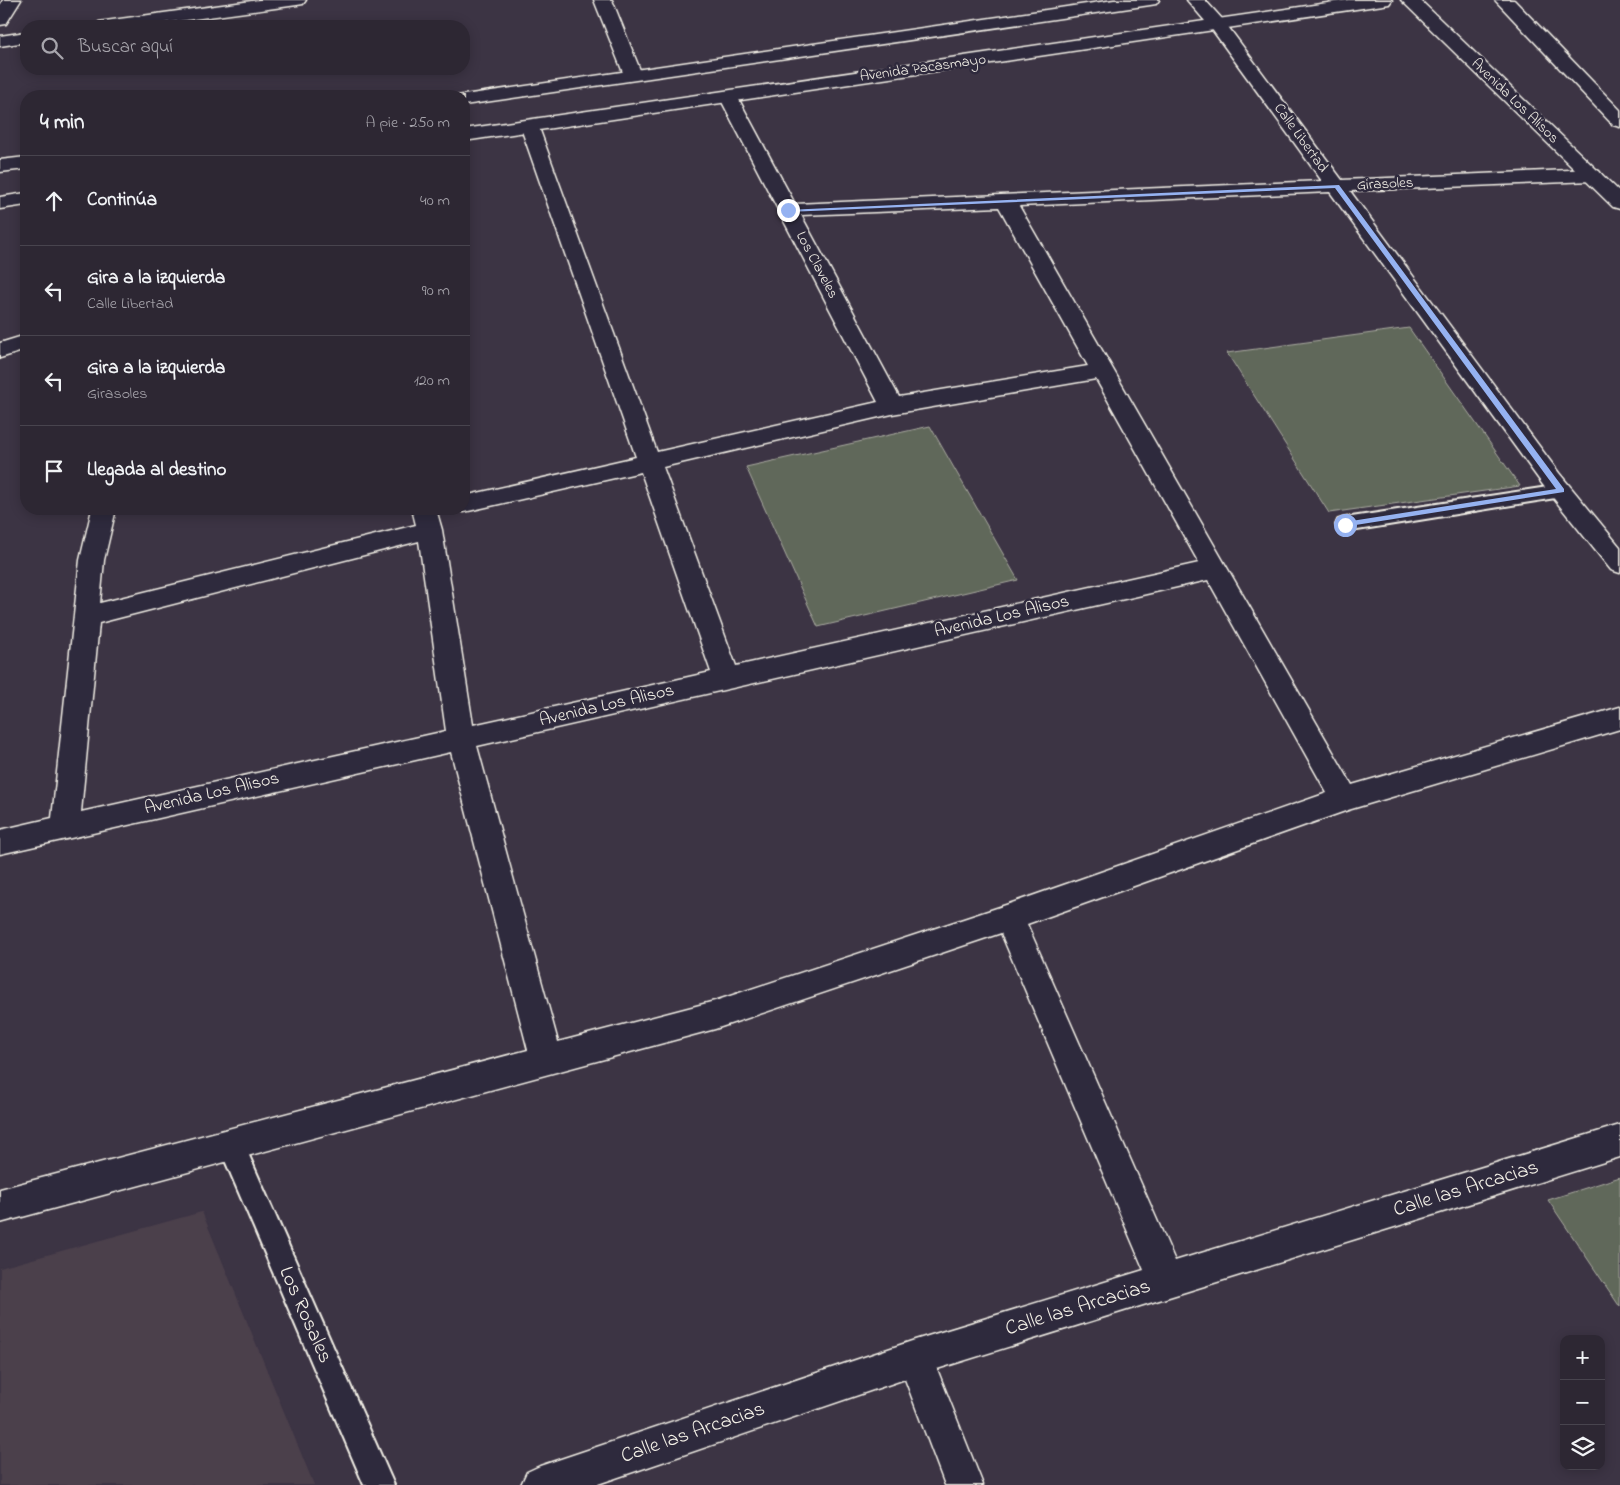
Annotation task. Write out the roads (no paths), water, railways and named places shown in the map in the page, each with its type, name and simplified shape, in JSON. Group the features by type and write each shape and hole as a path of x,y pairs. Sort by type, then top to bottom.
{"street":[{"path":"0,20 12,0"},
{"path":"131,20 182,8 297,0"},
{"path":"603,0 633,75"},
{"name":"Avenida Pacasmayo","path":"470,98 1150,0"},
{"name":"Calle Libertad","path":"1196,0 1217,24 1561,491 1620,564"},
{"name":"Avenida Pacasmayo","path":"470,134 1383,0"},
{"name":"Avenida Los Alisos","path":"1410,0 1620,203"},
{"path":"1504,0 1620,121"},
{"path":"0,41 20,38"},
{"name":"Los Claveles","path":"728,96 892,406"},
{"path":"529,125 727,679"},
{"path":"0,166 20,163"},
{"name":"Girasoles","path":"788,210 1592,175"},
{"path":"0,203 20,200"},
{"path":"1006,201 1345,799"},
{"path":"0,351 20,344"},
{"path":"470,503 650,463 892,406 1102,371"},
{"path":"65,828 92,560 103,515"},
{"path":"86,616 431,515 461,738 547,1060"},
{"name":"Avenida Los Alisos","path":"0,842 1215,569"},
{"path":"0,1206 715,1015 1009,917 1345,799 1620,718"},
{"path":"1009,917 1166,1281"},
{"name":"Calle las Arcacias","path":"540,1485 916,1358 1620,1141"},
{"path":"916,1358 964,1485"}],"lane":[{"path":"1345,525 1561,491"},
{"name":"Los Rosales","path":"231,1144 379,1485"}]}
